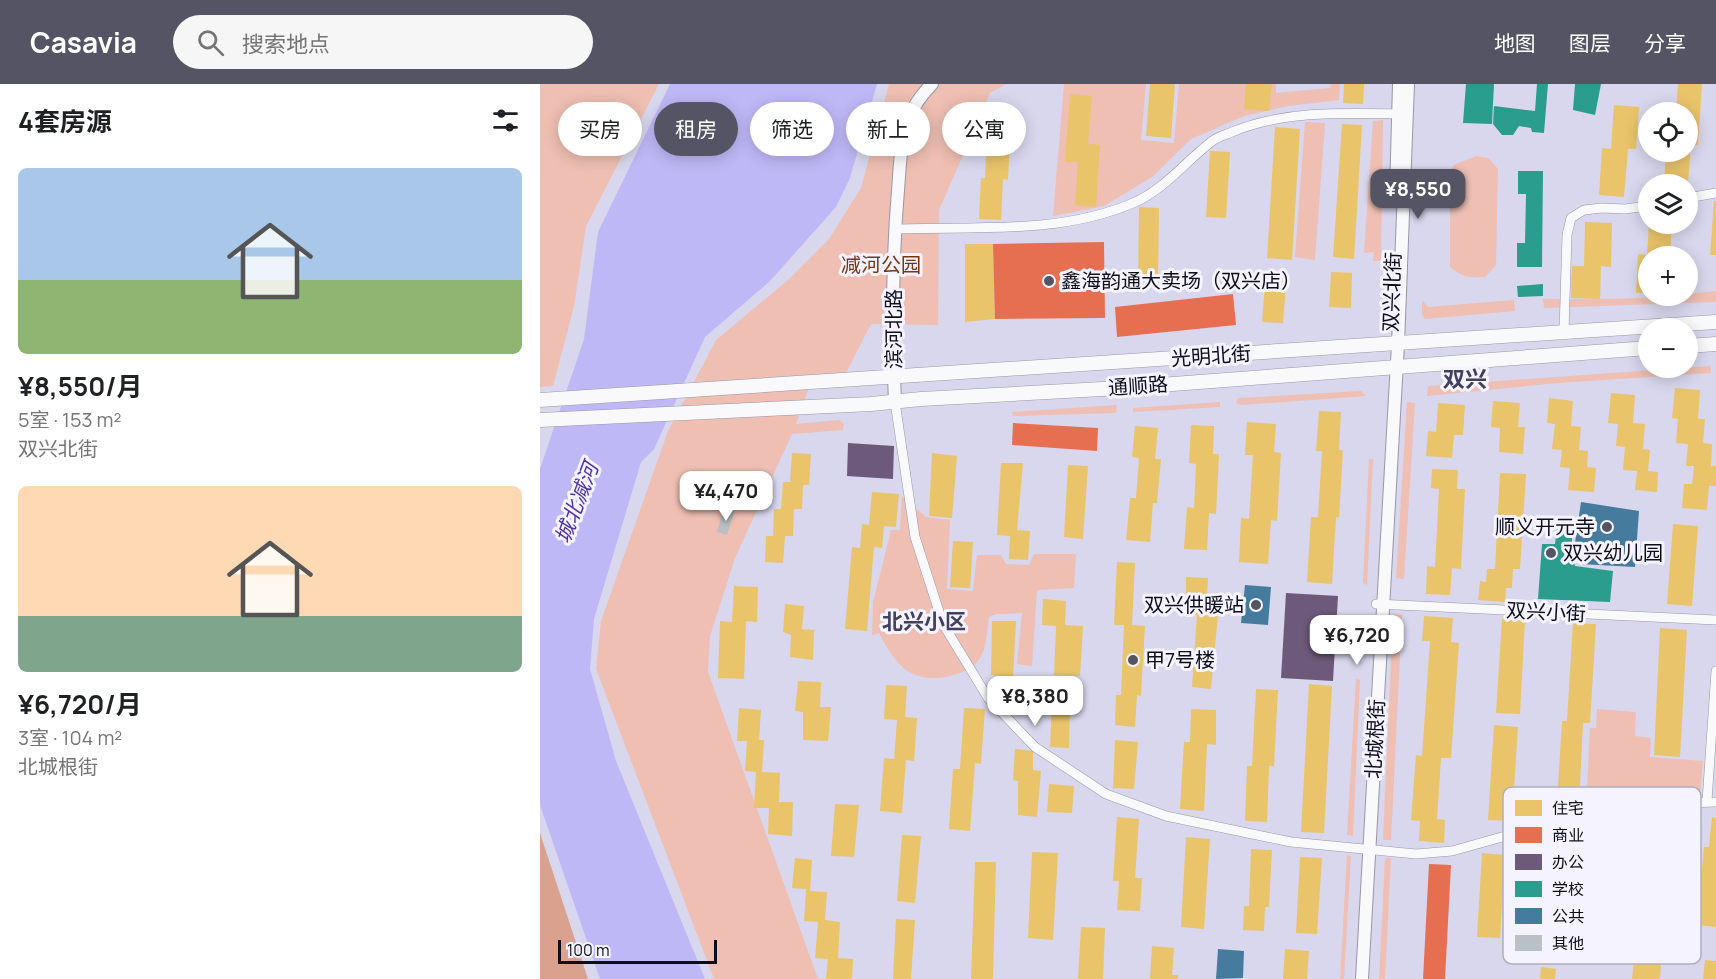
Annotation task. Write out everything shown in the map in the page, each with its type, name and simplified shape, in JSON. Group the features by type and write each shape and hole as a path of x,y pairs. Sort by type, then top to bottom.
{"main road":[{"name":"光明北街","path":"543,400 894,377 1394,355 1564,332 1716,322"},
{"path":"1698,345 1716,344"},
{"name":"通顺路","path":"540,420 1120,388 1394,355 1638,348"}],"street":[{"name":"滨河北路","path":"895,402 895,229 901,150 909,118 923,93 932,84"},
{"name":"双兴北街","path":"1399,84 1403,114"},
{"name":"双兴北街","path":"1394,355 1403,114 1408,84"},
{"path":"895,229 1012,227 1074,221 1134,203 1158,189 1214,140 1255,122 1352,113 1403,114"},
{"path":"1698,196 1716,193"},
{"path":"1564,332 1567,235 1571,218 1584,210 1638,207"},
{"name":"北城根街","path":"1354,979 1365,850 1394,355"},
{"path":"895,402 915,537 943,624 988,698 1035,747 1106,794 1166,816 1291,842 1416,854 1452,851 1503,837"},
{"name":"双兴小街","path":"1379,604 1716,620"},
{"path":"1711,801 1716,671"},
{"name":"北城根街","path":"1362,979 1365,850"}],"green space":[{"path":"540,84 659,84 642,117 642,102 558,102 558,156 622,156 586,226 574,306 553,386 540,387"},
{"name":"减河公园","path":"889,84 1006,84 990,93 986,102 942,102 942,156 963,156 939,210 938,325 871,324 846,373 813,376 796,424 839,420 844,424 843,430 792,434 735,558 710,636 708,672 818,979 714,979 596,669 601,621 668,431 716,340 788,280 829,239 861,188 870,156 930,156 930,102 884,102"},
{"path":"1064,84 1146,84 1141,140 1174,143 1179,84 1276,84 1276,93 1330,88 1331,84 1340,84 1339,100 1288,106 1244,116 1191,139 1152,177 1104,206 1053,216"},
{"path":"1383,120 1381,261 1373,261 1374,252 1364,253 1373,121"},
{"path":"1305,122 1325,123 1315,260 1295,257"},
{"path":"1476,156 1488,158 1498,169 1496,265 1485,277 1466,276 1450,267 1450,174 1454,165"},
{"path":"1716,291 1716,302 1698,303 1698,293"},
{"path":"1638,298 1638,305 1544,308 1543,299"},
{"path":"1422,300 1428,307 1514,300 1515,311 1425,319 1422,315"},
{"path":"1711,366 1711,373 1698,374 1698,367"},
{"path":"1638,371 1638,378 1427,396 1428,386"},
{"path":"1361,391 1366,396 1241,405 1236,403 1240,398"},
{"path":"1220,402 1220,407 1133,412 1133,408"},
{"path":"1407,402 1415,403 1404,579 1396,578"},
{"path":"1117,405 1116,413 1013,416 1012,412"},
{"path":"1369,459 1373,459 1367,585 1363,583"},
{"path":"902,496 926,517 950,520 947,589 973,591 977,555 1001,555 1006,564 1029,565 1034,554 1076,554 1074,588 1037,590 1032,666 1017,664 1022,613 996,614 989,617 985,646 978,661 962,672 937,678 925,678 906,670 898,663 879,633 872,635 873,602 891,530 900,530"},
{"path":"1393,614 1402,615 1391,840 1383,840"},
{"path":"1356,679 1360,680 1353,836 1347,835"},
{"path":"1597,709 1636,712 1635,736 1651,738 1650,757 1703,761 1701,787 1587,787 1590,728 1596,728"},
{"path":"1347,855 1351,856 1344,979 1340,979"},
{"path":"1385,858 1391,858 1385,979 1379,979"}],"shaded area":[{"path":"540,833 588,979 540,979"}],"water":[{"name":"城北减河","path":"670,84 877,84 872,102 846,102 846,156 856,156 850,178 836,207 770,281 705,337 654,449 641,462 594,619 590,669 616,761 705,979 600,979 540,805 540,469 584,339 598,232 635,156 642,156 642,142 654,117 654,156 738,156 738,102 661,102"}],"building: 住宅":[{"path":"1150,84 1175,84 1171,138 1146,136"},
{"path":"1246,84 1272,84 1269,111 1244,109"},
{"path":"1344,84 1364,84 1363,104 1343,103"},
{"path":"1678,84 1702,84 1698,145 1698,102 1677,102"},
{"path":"1070,94 1092,96 1088,144 1100,145 1096,207 1075,205 1078,162 1065,162"},
{"path":"1614,105 1638,107 1636,149 1628,149 1624,197 1599,195 1602,148 1611,149"},
{"path":"1342,124 1362,125 1354,259 1333,257"},
{"path":"1275,127 1300,129 1292,260 1267,258"},
{"path":"1210,151 1230,152 1226,218 1206,217"},
{"path":"986,156 1009,156 1008,180 1003,179 1001,220 979,219 981,178 985,178"},
{"path":"1665,162 1690,162 1689,174 1665,174"},
{"path":"1714,201 1716,201 1716,255 1710,255"},
{"path":"1139,207 1159,208 1158,279 1138,279"},
{"path":"1585,222 1612,223 1611,267 1601,266 1600,299 1571,298 1572,266 1584,266"},
{"path":"1648,234 1671,234 1671,246 1648,246"},
{"path":"965,244 993,244 995,319 965,322"},
{"path":"1638,254 1638,293 1636,293"},
{"path":"1266,271 1287,272 1283,323 1262,322"},
{"path":"1331,272 1352,273 1351,308 1329,307"},
{"path":"1675,388 1700,390 1698,419 1705,419 1703,443 1712,444 1711,466 1716,466 1716,486 1709,486 1707,510 1682,508 1684,484 1692,484 1694,466 1686,466 1688,444 1676,443 1678,419 1672,418"},
{"path":"1611,393 1635,395 1633,423 1645,424 1643,449 1650,450 1648,471 1658,472 1657,492 1635,490 1637,471 1623,470 1625,447 1616,446 1618,424 1608,423"},
{"path":"1549,398 1573,401 1571,426 1581,427 1579,450 1588,451 1587,467 1596,468 1594,492 1568,490 1570,468 1560,467 1562,450 1552,449 1555,424 1547,423"},
{"path":"1493,401 1520,403 1518,427 1525,427 1523,454 1499,452 1500,428 1491,427"},
{"path":"1438,403 1465,405 1463,435 1454,435 1452,458 1426,456 1428,431 1436,432"},
{"path":"1319,411 1341,412 1339,450 1343,450 1332,584 1307,582 1311,517 1318,517 1322,451 1316,451"},
{"path":"1247,422 1276,424 1274,452 1281,453 1277,521 1271,520 1268,564 1239,562 1241,518 1249,519 1253,455 1245,455"},
{"path":"1191,425 1214,426 1213,454 1219,454 1216,514 1209,513 1207,550 1184,549 1187,507 1194,508 1196,464 1189,463"},
{"path":"1135,426 1158,428 1155,459 1161,459 1157,503 1153,503 1150,542 1126,540 1130,498 1136,498 1139,458 1132,457"},
{"path":"792,453 811,454 809,485 803,485 802,509 794,509 793,536 785,536 783,563 765,562 766,536 773,536 774,509 781,509 783,482 790,482"},
{"path":"932,453 957,456 952,518 929,516"},
{"path":"1001,463 1023,463 1017,530 1030,531 1028,560 1009,559 1010,536 997,535"},
{"path":"1068,465 1088,466 1083,539 1064,537"},
{"path":"1432,469 1458,470 1457,489 1465,489 1461,569 1452,568 1450,595 1426,594 1427,566 1435,567 1439,489 1431,488"},
{"path":"1500,473 1526,474 1520,569 1513,569 1512,588 1506,588 1505,602 1478,600 1480,581 1486,582 1487,569 1495,569"},
{"path":"872,492 899,494 896,527 884,526 882,548 874,547 867,631 845,629 852,547 860,548 862,524 869,525"},
{"path":"1673,524 1698,526 1692,606 1667,604"},
{"path":"953,541 973,542 970,588 950,587"},
{"name":"甲7号楼","path":"1117,562 1135,563 1132,625 1145,626 1141,696 1137,695 1135,727 1115,725 1116,695 1121,695 1124,625 1114,625"},
{"path":"1186,577 1208,578 1206,614 1218,615 1211,689 1192,687 1197,615 1186,614"},
{"path":"734,586 758,587 757,622 746,621 744,679 718,678 720,621 732,622"},
{"path":"1043,599 1066,601 1065,625 1083,626 1080,676 1054,675 1056,626 1042,625"},
{"path":"785,604 804,606 802,629 814,630 813,660 790,657 791,635 783,632"},
{"path":"1424,616 1453,618 1451,642 1459,643 1451,758 1441,758 1437,819 1445,820 1444,843 1419,841 1420,821 1411,820 1416,755 1422,756 1430,641 1422,641"},
{"path":"1502,618 1525,620 1520,714 1496,713"},
{"path":"992,621 1016,621 1013,677 991,675"},
{"path":"1573,623 1596,624 1590,723 1583,723 1580,787 1558,787 1562,721 1567,721"},
{"path":"1660,628 1687,630 1680,757 1654,755"},
{"path":"798,681 821,682 820,707 831,707 828,741 803,740 803,712 795,711"},
{"path":"1309,684 1332,686 1324,833 1301,832"},
{"path":"886,685 907,686 905,717 917,718 914,761 906,760 902,813 880,811 884,758 894,759 897,720 884,719"},
{"path":"1256,689 1278,690 1274,766 1269,766 1267,822 1245,821 1247,766 1252,766"},
{"path":"1052,698 1070,699 1069,748 1050,747"},
{"path":"739,708 761,710 759,740 764,740 762,772 780,773 779,802 793,802 792,836 768,834 769,808 754,808 756,772 745,771 747,741 737,741"},
{"path":"964,708 985,709 981,764 975,763 970,831 949,829 953,769 960,769"},
{"path":"1191,709 1216,710 1216,745 1207,744 1204,811 1180,809 1184,742 1190,742"},
{"path":"1494,725 1518,727 1514,787 1503,787 1503,821 1488,820"},
{"path":"1115,740 1138,742 1134,789 1113,788"},
{"path":"1015,749 1033,751 1033,770 1041,771 1037,817 1018,815 1018,781 1013,780"},
{"path":"1049,784 1074,786 1072,813 1047,812"},
{"path":"835,804 859,805 854,857 831,856"},
{"path":"1117,817 1139,819 1135,878 1142,878 1140,911 1117,910 1119,881 1113,881"},
{"path":"1712,817 1716,818 1716,927 1701,925 1704,847 1709,847"},
{"path":"902,835 921,836 915,903 897,901"},
{"path":"1186,837 1210,839 1204,929 1181,927"},
{"path":"1251,849 1272,850 1269,907 1265,907 1264,931 1243,930 1244,906 1249,906"},
{"path":"1032,852 1058,853 1053,940 1028,938"},
{"path":"1482,853 1503,855 1500,938 1477,937"},
{"path":"1300,857 1322,858 1317,934 1296,933"},
{"path":"795,858 812,860 810,891 827,892 825,920 840,922 838,958 853,959 852,979 826,979 828,959 815,958 818,922 804,921 806,889 792,888"},
{"path":"975,862 996,862 993,979 971,979"},
{"path":"896,919 915,920 911,979 893,979"},
{"path":"1081,927 1105,928 1103,979 1078,979"},
{"path":"1152,946 1174,948 1172,975 1178,975 1178,979 1150,979"},
{"path":"1285,949 1309,951 1307,979 1283,979"},
{"path":"1705,960 1716,961 1716,979 1703,979"},
{"path":"1634,964 1661,964 1660,979 1632,979"},
{"path":"1541,967 1556,969 1555,979 1540,979"}],"building: 商业":[{"name":"鑫海韵通大卖场（双兴店）","path":"1104,242 1105,318 995,319 993,244"},
{"path":"1233,294 1236,325 1117,337 1115,307"},
{"path":"1013,423 1098,428 1097,451 1012,445"},
{"path":"1429,864 1451,865 1445,979 1423,979"}],"building: 办公":[{"path":"848,443 894,446 893,479 847,476"},
{"path":"1286,593 1338,596 1333,681 1281,678"}],"building: 学校":[{"path":"1466,84 1494,84 1492,124 1463,123"},
{"path":"1537,84 1548,84 1544,133 1532,132 1531,128 1519,126 1513,135 1502,135 1493,124 1494,106 1535,111"},
{"path":"1575,84 1601,84 1595,115 1573,110"},
{"path":"1518,171 1543,171 1542,267 1517,267 1517,243 1525,243 1526,194 1518,194"},
{"path":"1543,284 1543,296 1518,297 1517,286"},
{"path":"1557,528 1572,529 1572,553 1575,566 1613,571 1610,602 1538,599 1542,544 1555,544"}],"building: 公共":[{"name":"顺义开元寺","path":"1581,502 1639,511 1635,567 1580,564 1575,543"},
{"name":"双兴供暖站","path":"1245,585 1271,587 1268,625 1241,623"},
{"path":"1218,949 1244,951 1243,978 1216,979"}],"building: 其他":[{"path":"724,509 734,512 727,535 717,532"}],"place":[{"name":"鑫海韵通大卖场（双兴店）","path":"1049,281"},
{"name":"顺义开元寺","path":"1607,527"},
{"name":"双兴幼儿园","path":"1551,553"},
{"name":"双兴供暖站","path":"1256,605"},
{"name":"甲7号楼","path":"1133,660"}],"district":[{"name":"双兴","path":"1465,379"},
{"name":"北兴小区","path":"924,622"}]}
